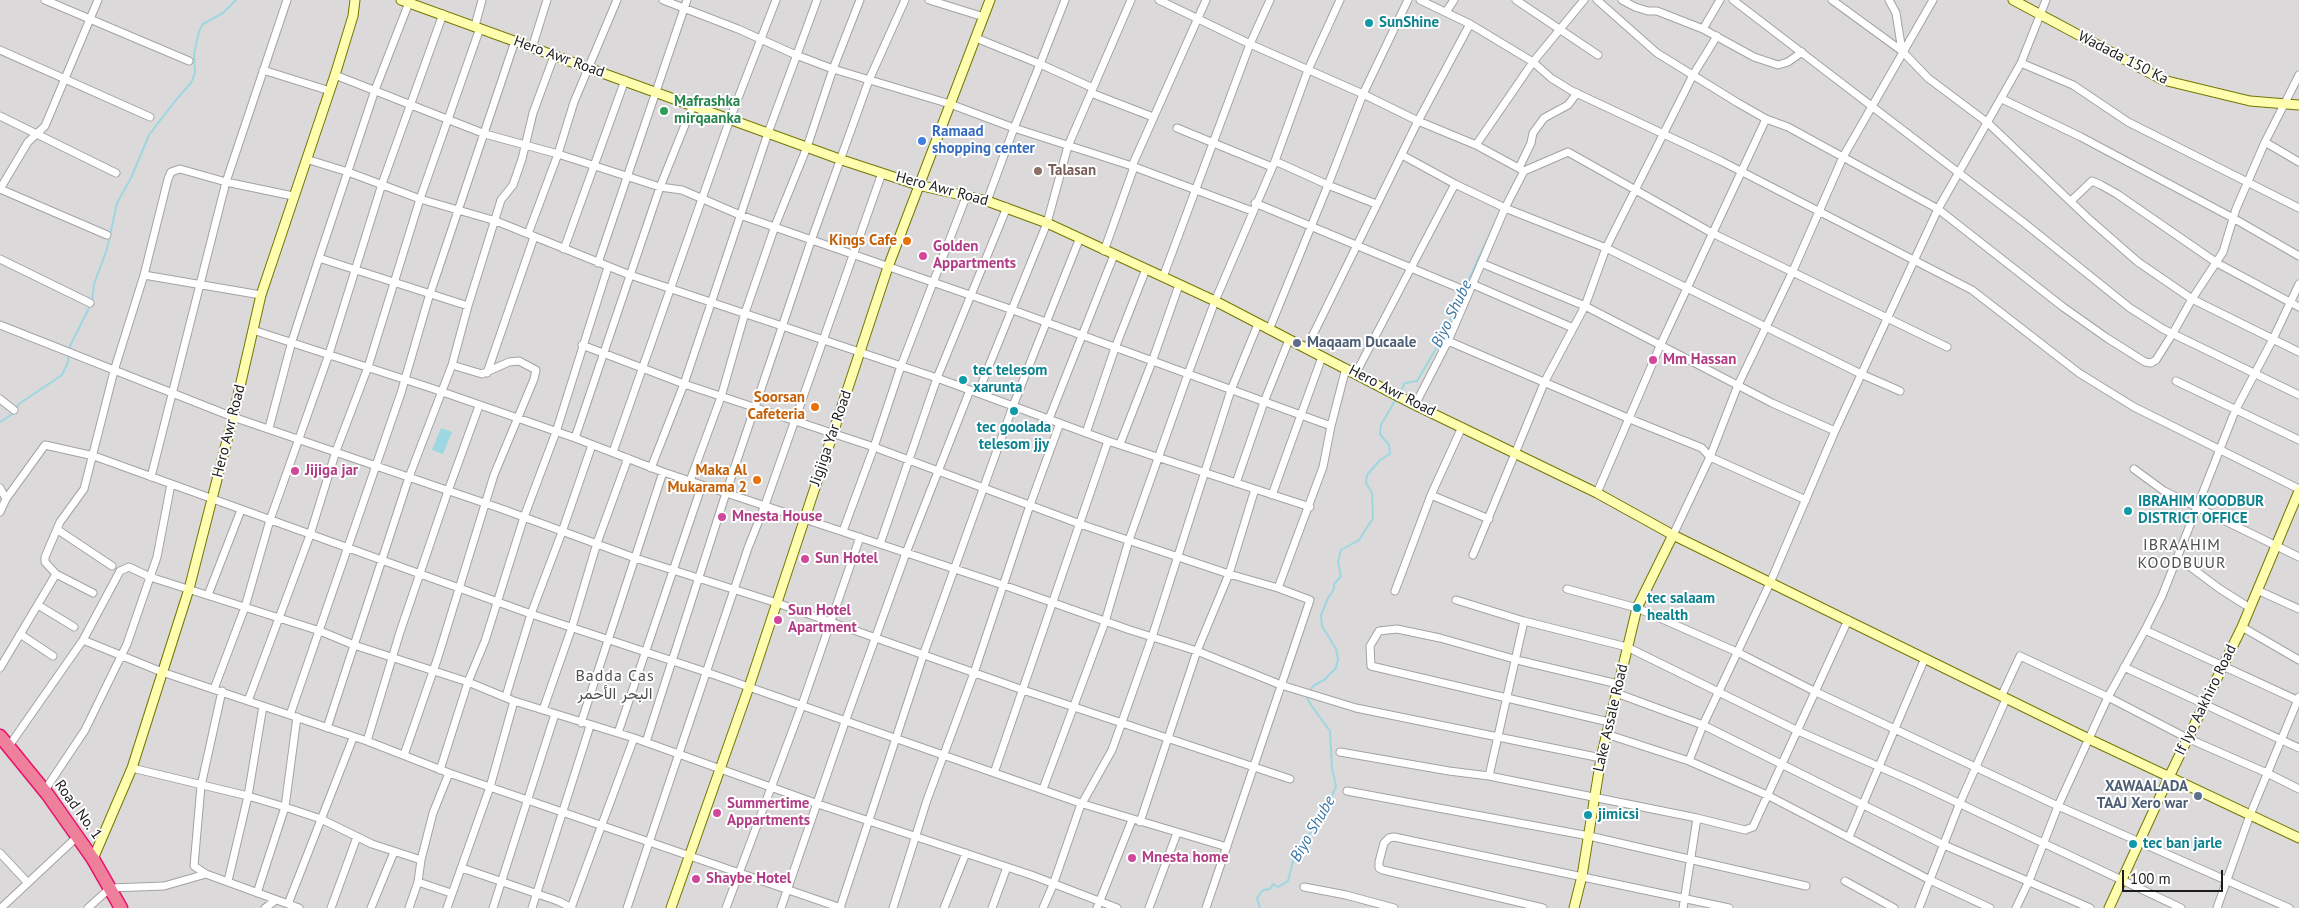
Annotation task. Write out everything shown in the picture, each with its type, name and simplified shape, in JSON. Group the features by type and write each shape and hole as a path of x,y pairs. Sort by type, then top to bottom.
{"highway":[{"name":"Road No. 1","path":"0,736 78,836 121,908"}],"main road":[{"name":"Hero Awr Road","path":"93,859 132,768 189,589 213,499 261,295 330,91 353,16 355,0"},
{"name":"Jigjiga Yar Road","path":"671,908 688,855 721,769 749,687 888,267 990,0"},
{"name":"Wadada 150 Ka","path":"2013,0 2163,80 2250,101 2299,105"},
{"name":"Hero Awr Road","path":"407,1 842,160 918,185 988,201 1047,223 1079,240 1215,301 1415,405 1597,493 1672,535 2004,698 2299,838"},
{"name":"If Iyo Aakhiro Road","path":"2109,908 2187,738 2242,628 2275,544 2299,490"},
{"name":"Lake Assale Road","path":"1574,908 1582,876 1606,734 1637,608 1672,535"}],"street":[{"path":"45,0 189,61"},
{"path":"98,0 45,126 28,142 0,189 108,235"},
{"path":"151,477 226,182 287,0"},
{"path":"248,701 310,535 336,451 368,367 393,283 477,27 482,0"},
{"path":"532,48 547,0"},
{"path":"487,373 574,102 590,68 617,0"},
{"path":"663,0 833,69 950,104 1014,128 1133,166 1252,211"},
{"path":"598,263 687,0"},
{"path":"613,452 730,119 776,0"},
{"path":"651,468 684,384 768,133 817,0"},
{"path":"690,481 721,397 745,313 775,226 807,147 833,69 860,0"},
{"path":"646,742 698,578 811,241 842,160 869,80 905,0"},
{"path":"929,0 984,17"},
{"path":"988,201 1014,128 1065,0"},
{"path":"781,908 818,804 844,722 906,554 938,471 1047,223 1068,146 1131,0"},
{"path":"1159,0 1418,121 1476,145 1522,169 1568,152 1712,233 1947,347"},
{"path":"1104,251 1133,166 1206,0"},
{"path":"1162,277 1250,44 1270,0"},
{"path":"1043,789 1105,622 1129,540 1157,458 1215,301 1273,164 1308,70 1340,0"},
{"path":"1269,330 1363,94 1408,0"},
{"path":"1420,0 1470,24 1533,62 1551,78 1577,93 1820,210 1972,290 2078,373 2134,408 2221,449 2299,490"},
{"path":"1446,12 1454,0"},
{"path":"1516,0 1598,55"},
{"path":"1476,145 1533,62 1584,0"},
{"path":"1597,0 1657,53 1766,118 1788,127 1938,209 2063,307 2107,338 2145,362 2151,363 2156,360 2192,299 2224,252 2233,218 2265,142 2283,103 2299,75"},
{"path":"1622,0 1634,7 1648,11 1657,11 1703,29 1754,57 1778,65 1788,62 1802,52"},
{"path":"1703,29 1720,0"},
{"path":"1733,0 1870,107 2023,222 2108,292 2138,314 2254,375 2299,395"},
{"path":"1832,0 1902,51 1928,78 1988,123 2071,202 2138,262 2192,299 2299,352"},
{"path":"1889,0 1896,13 1902,51"},
{"path":"1672,535 1710,457 1738,385 1792,273 1843,157 1902,51 1933,0"},
{"path":"1690,761 1703,726 1770,583 1835,431 1938,209 1957,173 2002,99 2021,62 2046,0"},
{"path":"269,428 292,341 407,1"},
{"path":"214,689 245,607 270,520 329,354 382,184 443,14"},
{"path":"1306,349 1376,204 1470,24"},
{"path":"1473,555 1545,381 1585,306 1606,248 1663,134 1717,36"},
{"path":"976,38 1040,64 1092,91 1154,117"},
{"path":"257,893 285,807 294,716 347,548 405,380 430,295 515,41"},
{"path":"0,50 150,117"},
{"path":"326,728 409,477 452,365 501,200 513,184 533,113 554,56"},
{"path":"2021,62 2073,85 2128,122 2249,181 2299,208"},
{"path":"263,70 330,91"},
{"path":"335,75 485,134 558,154 660,187 682,190 740,216 775,226 811,241 854,254 1010,309 1331,426"},
{"path":"564,250 595,167 606,128 625,80"},
{"path":"1415,405 1448,341 1506,208 1522,169 1533,133 1544,118 1568,105 1577,93"},
{"path":"2002,99 2081,137 2233,218 2299,256"},
{"path":"575,438 660,187 693,105"},
{"path":"0,116 116,173"},
{"path":"1597,493 1660,346 1766,118"},
{"path":"1176,128 1376,204"},
{"path":"2265,142 2299,162"},
{"path":"1402,155 1454,184 1506,208 1606,248 1766,328 1900,391"},
{"path":"306,159 348,172 420,199 496,221 564,250 671,290 937,378 1157,458 1310,507"},
{"path":"93,593 56,574 45,562 45,557 60,522 84,489 94,456 114,371 144,274 171,172 180,169 226,182 293,196"},
{"path":"627,908 706,672 821,341 882,173"},
{"path":"2071,202 2092,181 2118,194 2217,263 2299,307"},
{"path":"1356,373 1454,184"},
{"path":"843,531 901,366 966,197"},
{"path":"1256,203 1459,288"},
{"path":"880,544 937,378 1007,207"},
{"path":"83,640 162,672 294,716 353,738 367,741 440,770 788,888 840,908 867,820 924,653 956,570 1013,406 1079,240"},
{"path":"1049,419 1114,255"},
{"path":"319,258 468,306"},
{"path":"0,259 90,303"},
{"path":"1481,263 1585,306 1772,403 1835,431"},
{"path":"440,770 468,682 485,642 524,517 556,432 608,267"},
{"path":"1086,433 1115,348 1146,269"},
{"path":"144,274 261,295"},
{"path":"1472,284 1573,328"},
{"path":"2016,908 2029,881 2042,843 2058,806 2108,697 2145,630 2198,506 2235,411 2273,339 2299,284"},
{"path":"1120,444 1179,285"},
{"path":"1043,908 1053,885 1076,815 1112,750 1152,637 1203,472 1231,390 1258,324"},
{"path":"0,325 233,417 376,465 635,558 776,602 830,623 924,653 1023,690 1254,765 1290,779"},
{"path":"253,330 292,341 575,438 651,468 1003,585 1105,622 1197,651 1303,692 1339,703 1601,758"},
{"path":"1236,483 1264,402 1289,340"},
{"path":"1448,341 1702,448 1710,457 1806,500"},
{"path":"582,345 721,397 874,447 1080,524 1307,598 1310,602 1206,908"},
{"path":"1272,495 1322,357"},
{"path":"404,755 501,456 518,419 536,370 519,361 510,362 482,374 452,365"},
{"path":"1278,588 1310,507 1325,460 1331,426 1346,368"},
{"path":"2176,381 2235,411 2299,440"},
{"path":"0,399 14,410"},
{"path":"367,741 448,491 479,406"},
{"path":"893,908 915,836 1060,423"},
{"path":"1395,591 1431,495 1462,427"},
{"path":"994,773 1108,441"},
{"path":"0,512 6,500 46,445 94,456 531,614 802,705 844,722 1083,804 1227,847"},
{"path":"506,696 531,614 592,445"},
{"path":"543,710 572,627 596,543 628,458"},
{"path":"2134,469 2164,491 2299,556"},
{"path":"581,723 663,472"},
{"path":"44,790 85,730 127,644 157,557 171,484"},
{"path":"618,733 702,485"},
{"path":"0,488 6,500"},
{"path":"1140,822 1197,651 1229,574 1255,489"},
{"path":"1431,495 1489,519"},
{"path":"208,595 242,510"},
{"path":"58,530 112,566"},
{"path":"726,908 802,705 860,538"},
{"path":"2177,557 2220,589 2250,608"},
{"path":"9,746 83,640 120,570 129,567 150,577 320,631 393,659 468,682 506,696 514,701 646,742 818,804 1007,867 1099,905 1117,908"},
{"path":"0,668 56,574"},
{"path":"1567,589 1637,608 1738,652 1816,692 1976,768 2139,843 2289,908"},
{"path":"2257,590 2299,609"},
{"path":"1456,600 1524,621 1627,647 1798,731 1880,767 2121,882 2181,908"},
{"path":"38,605 74,627"},
{"path":"1340,752 1449,771 1490,776 1594,796 1750,830 1798,731 1848,620"},
{"path":"1490,776 1524,621"},
{"path":"2242,628 2299,660"},
{"path":"1609,722 1371,666 1370,646 1379,631 1398,629 1440,638 1617,689 1703,726 1944,845 2090,908"},
{"path":"2145,630 2298,700 2250,815 2217,908"},
{"path":"20,634 54,656"},
{"path":"1919,908 2020,656 2108,697 2187,738 2267,773 2299,790"},
{"path":"1849,838 1925,658"},
{"path":"2124,667 2299,748"},
{"path":"222,692 201,786 194,866 206,874 299,908"},
{"path":"447,908 490,787 514,701"},
{"path":"228,881 248,796 263,706"},
{"path":"493,908 555,714"},
{"path":"532,908 590,726"},
{"path":"1606,734 1690,761 1767,795 1930,880 1990,908"},
{"path":"288,904 353,738"},
{"path":"462,868 571,908 634,738"},
{"path":"132,768 248,796 285,807 322,819 357,837 394,852 421,860"},
{"path":"409,908 418,882 421,860 433,813 449,773"},
{"path":"1347,792 1589,836 1806,886"},
{"path":"1683,908 1697,818"},
{"path":"1099,905 1132,820"},
{"path":"1149,908 1177,833"},
{"path":"1,908 78,836"},
{"path":"331,908 357,837"},
{"path":"1543,908 1383,870 1378,862 1384,843 1389,838 1394,837 1729,908"},
{"path":"371,908 394,852"},
{"path":"0,853 28,882"},
{"path":"944,908 966,853"},
{"path":"992,908 1007,867"},
{"path":"88,908 110,888 164,886 206,874"},
{"path":"1845,881 1894,908"},
{"path":"418,882 452,893"},
{"path":"1304,887 1394,908"},
{"path":"265,908 276,900"}],"shaded area":[{"path":"0,0 2299,0 2299,908 0,908"}],"water":[{"path":"441,428 452,432 443,454 432,450"}],"waterway":[{"path":"92,302 94,284 107,249 117,203 131,178 149,135 191,83 195,73 194,54 199,31 203,24 223,13 236,0"},
{"name":"Biyo Shube","path":"1400,392 1405,383 1417,381 1440,342 1494,225"},
{"path":"16,408 19,404 62,375 68,362 69,348 90,306"},
{"name":"Biyo Shube","path":"1310,691 1313,686 1324,680 1336,668 1338,659 1336,649 1322,626 1321,615 1334,589 1334,584 1341,576 1338,562 1341,550 1359,540 1373,518 1372,493 1366,483 1367,475 1380,460 1390,454 1389,445 1380,434 1381,425 1396,399"},
{"path":"0,422 14,413"},
{"name":"Biyo Shube","path":"1260,908 1257,898 1263,890 1270,889 1273,884 1278,887 1288,881 1294,857 1327,808 1336,786 1332,768 1330,731 1311,705 1307,698 1308,696"}],"place":[{"name":"SunShine","path":"1369,23"},
{"name":"Mafrashka mirqaanka","path":"664,111"},
{"name":"Ramaad shopping center","path":"922,141"},
{"name":"Talasan","path":"1038,171"},
{"name":"Kings Cafe","path":"907,241"},
{"name":"Golden Appartments","path":"923,256"},
{"name":"Maqaam Ducaale","path":"1297,343"},
{"name":"Mm Hassan","path":"1653,360"},
{"name":"tec telesom xarunta","path":"963,380"},
{"name":"Soorsan Cafeteria","path":"815,407"},
{"name":"tec goolada telesom jjy","path":"1014,411"},
{"name":"Jijiga jar","path":"295,471"},
{"name":"Maka Al Mukarama 2","path":"757,480"},
{"name":"IBRAHIM KOODBUR DISTRICT OFFICE","path":"2128,511"},
{"name":"Mnesta House","path":"722,517"},
{"name":"Sun Hotel","path":"805,559"},
{"name":"tec salaam health","path":"1637,608"},
{"name":"Sun Hotel Apartment","path":"778,620"},
{"name":"XAWAALADA TAAJ Xero war","path":"2198,796"},
{"name":"Summertime Appartments","path":"717,813"},
{"name":"jimicsi","path":"1588,815"},
{"name":"tec ban jarle","path":"2133,844"},
{"name":"Mnesta home","path":"1132,858"},
{"name":"Shaybe Hotel","path":"696,879"}],"district":[{"name":"IBRAAHIM KOODBUUR","path":"2182,554"},
{"name":"Badda Cas البحر الأحمر","path":"615,685"}]}
